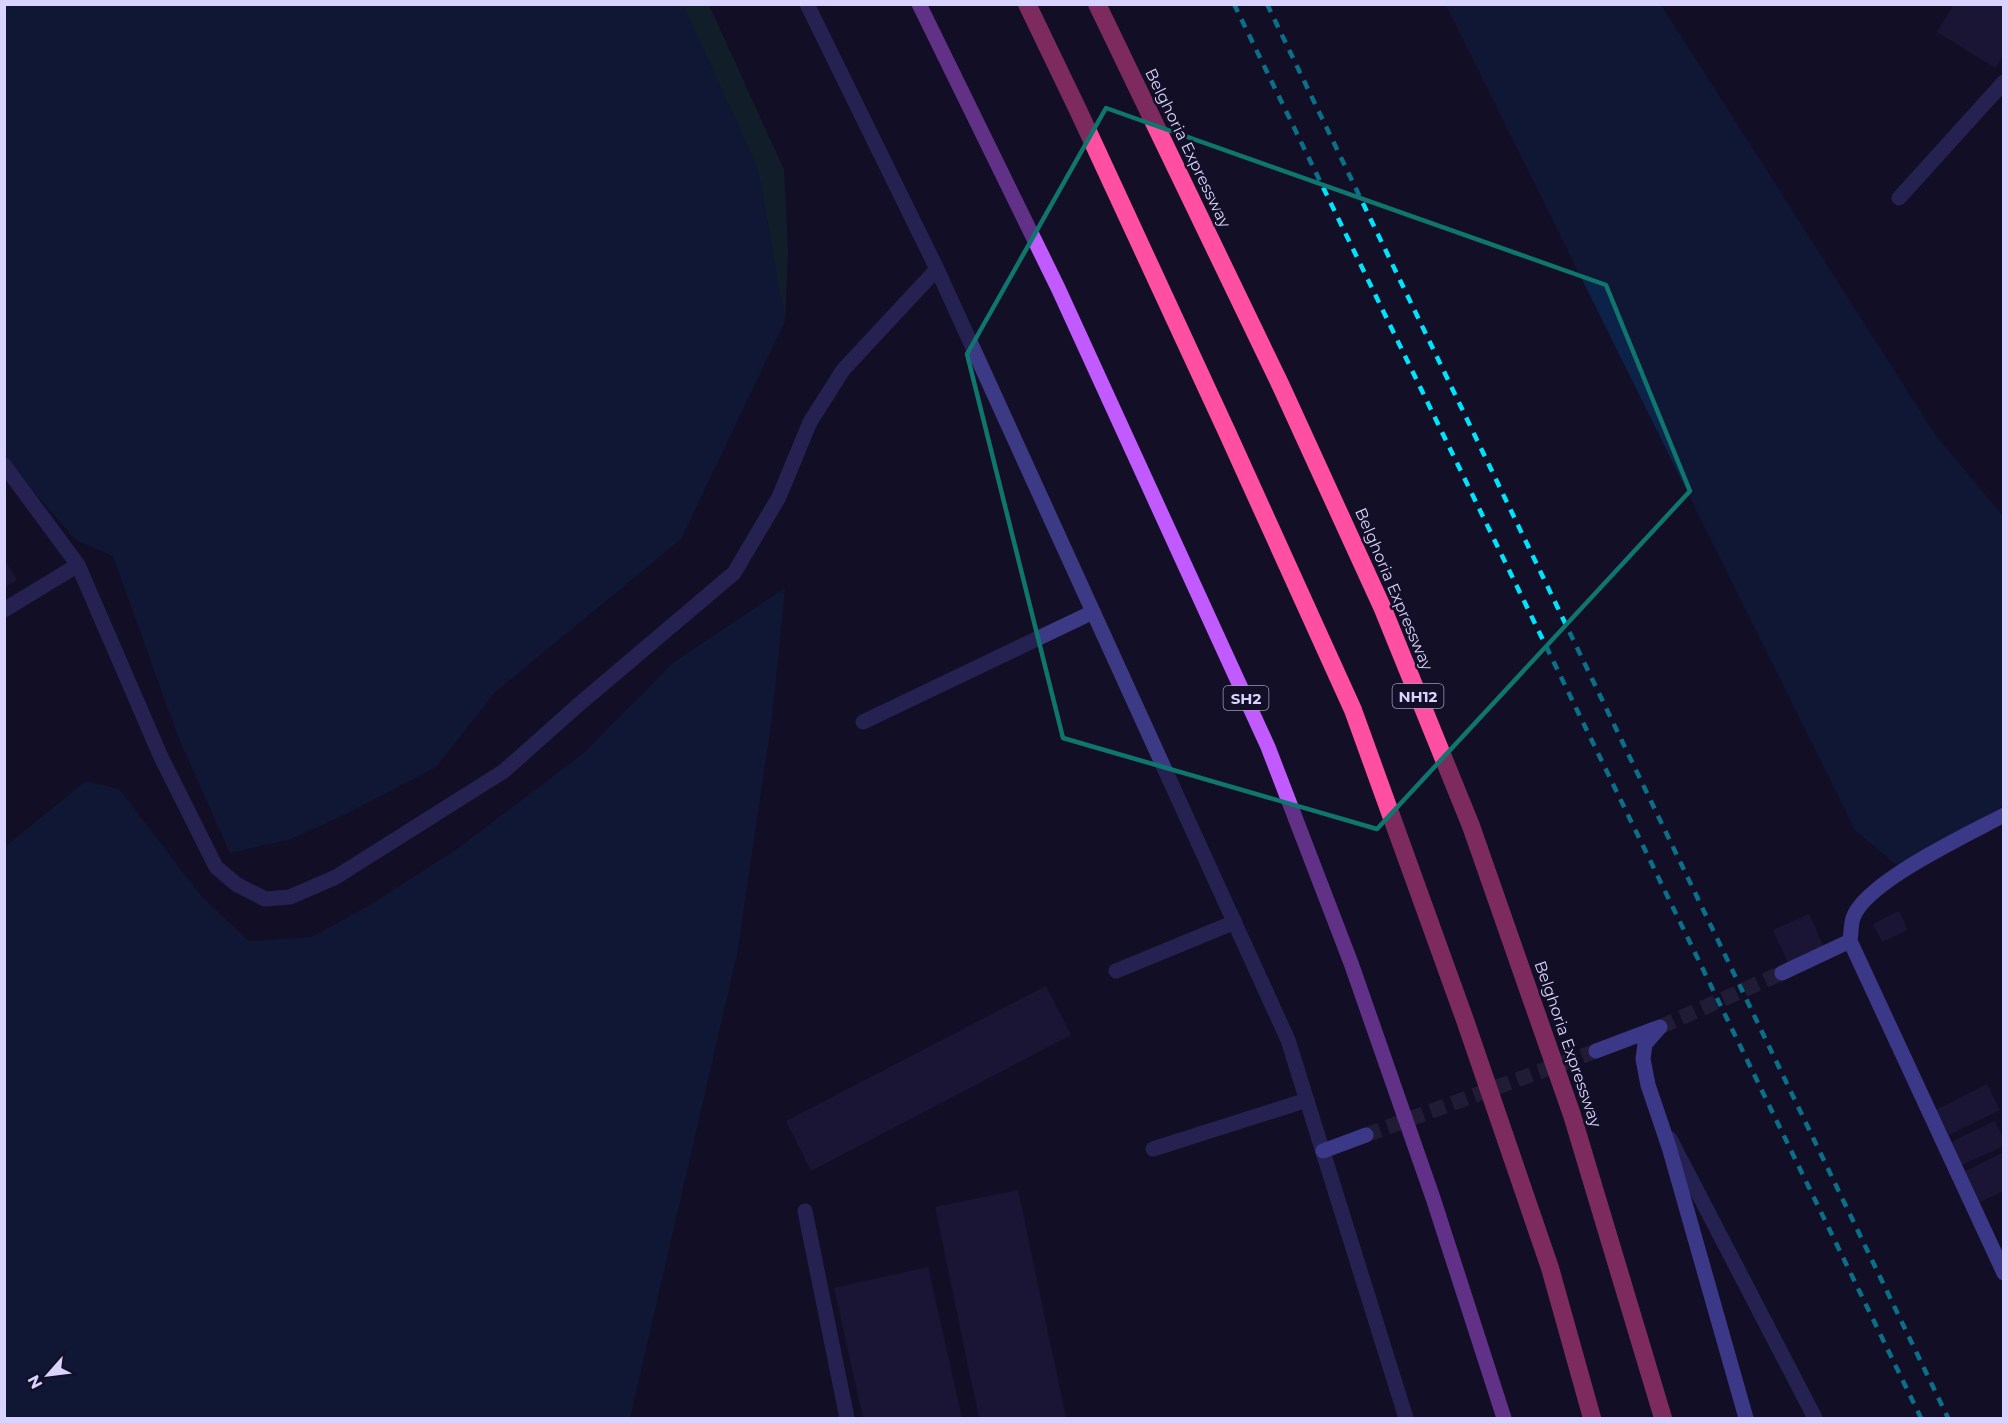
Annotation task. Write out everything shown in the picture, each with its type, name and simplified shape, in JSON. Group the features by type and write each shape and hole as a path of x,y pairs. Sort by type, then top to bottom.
{"highway":[{"path":"1027,4 1153,271 1353,710 1465,1020 1550,1268 1592,1419"},
{"name":"Belghoria Expressway","path":"1097,4 1281,386 1383,609 1466,815 1572,1115 1663,1419"}],"main road":[{"name":"SH2","path":"919,4 1058,288 1268,747 1351,963 1418,1154 1504,1419"}],"street":[{"path":"807,4 937,270 1288,1040 1406,1419"},
{"path":"1899,198 2004,82"},
{"path":"4,465 78,566 161,757 216,867 236,884 265,899 290,897 336,877 504,771 734,573 779,497 810,422 843,370 937,270"},
{"path":"4,610 78,566"},
{"path":"863,722 1093,612"},
{"path":"2004,815 1918,860 1866,897 1853,917 1850,941 2004,1273"},
{"path":"1116,971 1235,922"},
{"path":"1782,973 1850,941"},
{"path":"1596,1051 1660,1027 1645,1044 1643,1059 1648,1084 1746,1419"},
{"path":"1153,1149 1307,1100"},
{"path":"1657,1112 1815,1419"},
{"path":"1323,1151 1366,1135"},
{"path":"805,1211 848,1419"}],"highlighted area":[{"path":"1106,108 1606,285 1690,491 1377,829 1063,738 967,354"}],"green space":[{"path":"683,5 709,5 784,170 788,251 785,321 758,169"}],"water":[{"path":"4,5 683,5 758,169 785,321 681,539 495,692 436,767 346,814 291,839 230,853 179,739 113,556 76,540 5,459"},
{"path":"1446,5 1661,5 1936,436 2003,516 2003,805 1931,855 1899,867 1855,830"},
{"path":"785,588 772,717 737,954 630,1418 5,1418 5,847 86,781 119,789 201,896 249,941 312,937 372,904 457,849 584,753 674,662"}],"building":[{"path":"1954,4 2004,4 2004,55 1995,68 1937,32"},
{"path":"4,559 17,580 4,588"},
{"path":"1899,911 1908,930 1882,942 1873,924"},
{"path":"1809,914 1824,947 1788,963 1773,930"},
{"path":"1046,986 1071,1035 811,1171 786,1121"},
{"path":"1987,1084 2000,1110 1949,1135 1936,1110"},
{"path":"1995,1121 2004,1139 2004,1146 1959,1166 1948,1143"},
{"path":"2004,1152 2004,1191 1978,1203 1963,1172"},
{"path":"1018,1190 1066,1418 979,1418 935,1207"},
{"path":"928,1267 962,1418 863,1418 834,1288"}],"tunnel":[{"path":"1660,1027 1782,973"},
{"path":"1366,1135 1596,1051"}],"railway":[{"path":"1234,4 1921,1418"},
{"path":"1267,4 1948,1418"}]}
